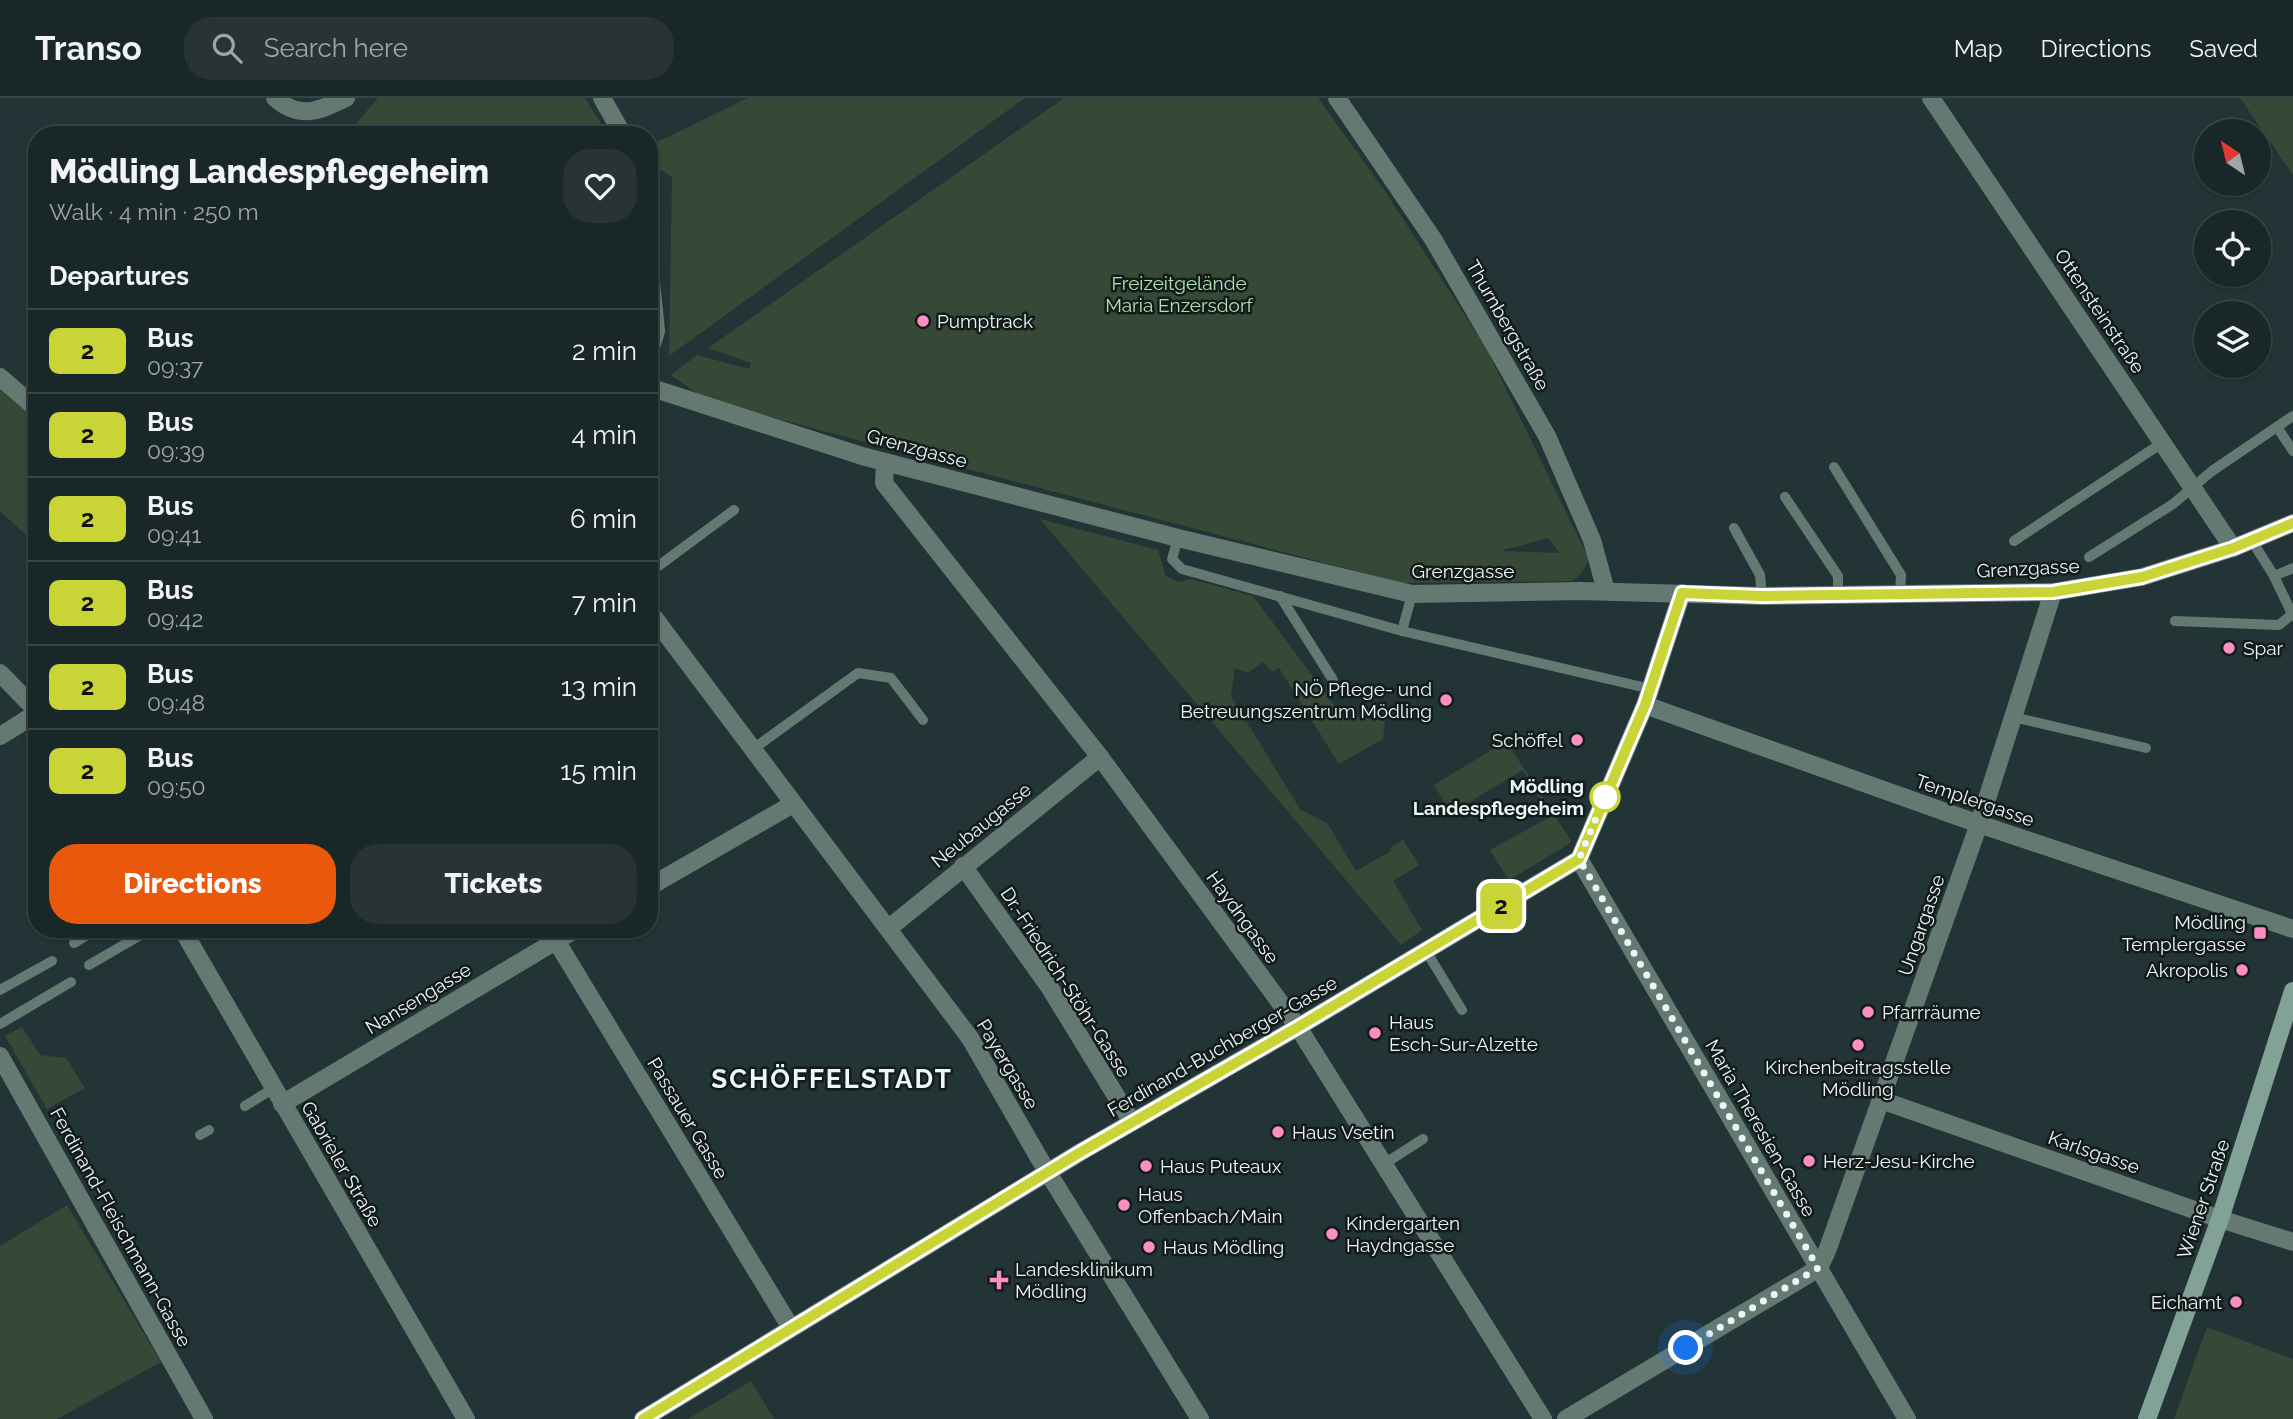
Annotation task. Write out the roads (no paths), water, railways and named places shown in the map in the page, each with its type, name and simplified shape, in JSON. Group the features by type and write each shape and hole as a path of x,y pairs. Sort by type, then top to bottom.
{"main road":[{"name":"Wiener Straße","path":"2147,1419 2220,1219 2293,991"}],"street":[{"path":"275,98 287,108 316,112 346,98"},
{"path":"602,98 618,126"},
{"name":"Thurnbergstraße","path":"1337,98 1433,239 1547,436 1592,540 1606,592"},
{"name":"Ottensteinstraße","path":"1931,98 2233,548"},
{"path":"0,377 28,401"},
{"name":"Grenzgasse","path":"658,390 886,462 1178,538 1412,594 1606,592 1762,596 2053,592 2142,577 2233,548 2293,523"},
{"name":"Haydngasse","path":"886,462 884,483 1100,757 1298,1027 1543,1419"},
{"name":"Ungargasse","path":"1818,1268 1828,1251 1979,824 2053,592"},
{"path":"1579,859 1648,697 1682,593"},
{"name":"Payergasse","path":"658,623 970,1038 1048,1172 1200,1419"},
{"path":"0,673 28,703"},
{"name":"Templergasse","path":"1648,697 1979,824 2293,929"},
{"path":"0,736 28,718"},
{"name":"Neubaugasse","path":"889,928 1100,757"},
{"path":"658,882 793,804"},
{"name":"Ferdinand-Buchberger-Gasse","path":"643,1419 1048,1172 1579,859"},
{"name":"Maria Theresien-Gasse","path":"1579,859 1906,1419"},
{"name":"Dr.-Friedrich-Stöhr-Gasse","path":"963,866 1050,988 1132,1122"},
{"name":"Gabrieler Straße","path":"187,938 466,1419"},
{"name":"Nansengasse","path":"282,1104 547,938"},
{"name":"Passauer Gasse","path":"554,938 791,1328"},
{"name":"Ferdinand-Fleischmann-Gasse","path":"0,1056 204,1419"},
{"name":"Karlsgasse","path":"1881,1100 2293,1242"},
{"path":"1566,1419 1818,1268"}],"lane":[{"path":"2090,557 2173,504 2192,486 2293,416"},
{"path":"2277,427 2293,451"},
{"path":"2014,541 2162,443"},
{"path":"1834,467 1901,575 1900,594"},
{"path":"1786,497 1838,576 1838,595"},
{"path":"658,566 734,510"},
{"path":"1734,528 1760,575 1762,596"},
{"path":"1178,538 1172,558 1182,569 1648,697"},
{"path":"2175,621 2279,625 2292,616 2274,576 2252,541"},
{"path":"2274,576 2293,568"},
{"path":"1402,631 1412,594"},
{"path":"1280,596 1333,680"},
{"path":"753,749 858,673 891,678 923,720"},
{"path":"2013,717 2147,748"},
{"path":"74,943 83,938"},
{"path":"89,965 136,938"},
{"path":"1426,951 1462,1010"},
{"path":"0,990 52,961"},
{"path":"0,1024 71,982"},
{"path":"245,1106 274,1088"},
{"path":"1384,1164 1423,1139"}],"place":[{"name":"Pumptrack","path":"923,321"},
{"name":"Spar","path":"2229,648"},
{"name":"NÖ Pflege- und Betreuungszentrum Mödling","path":"1446,700"},
{"name":"Schöffel","path":"1577,740"},
{"name":"Mödling Landespflegeheim","path":"1605,797"},
{"name":"Mödling Templergasse","path":"2260,933"},
{"name":"Akropolis","path":"2242,970"},
{"name":"Pfarrräume","path":"1868,1012"},
{"name":"Haus Esch-Sur-Alzette","path":"1375,1033"},
{"name":"Kirchenbeitragsstelle Mödling","path":"1858,1045"},
{"name":"Haus Vsetin","path":"1278,1132"},
{"name":"Herz-Jesu-Kirche","path":"1809,1161"},
{"name":"Haus Puteaux","path":"1146,1166"},
{"name":"Haus Offenbach/Main","path":"1124,1205"},
{"name":"Kindergarten Haydngasse","path":"1332,1234"},
{"name":"Haus Mödling","path":"1149,1247"},
{"name":"Landesklinikum Mödling","path":"999,1280"},
{"name":"Eichamt","path":"2236,1302"}],"district":[{"name":"SCHÖFFELSTADT","path":"832,1079"}],"park label":[{"name":"Freizeitgelände Maria Enzersdorf","path":"1179,294"}]}
